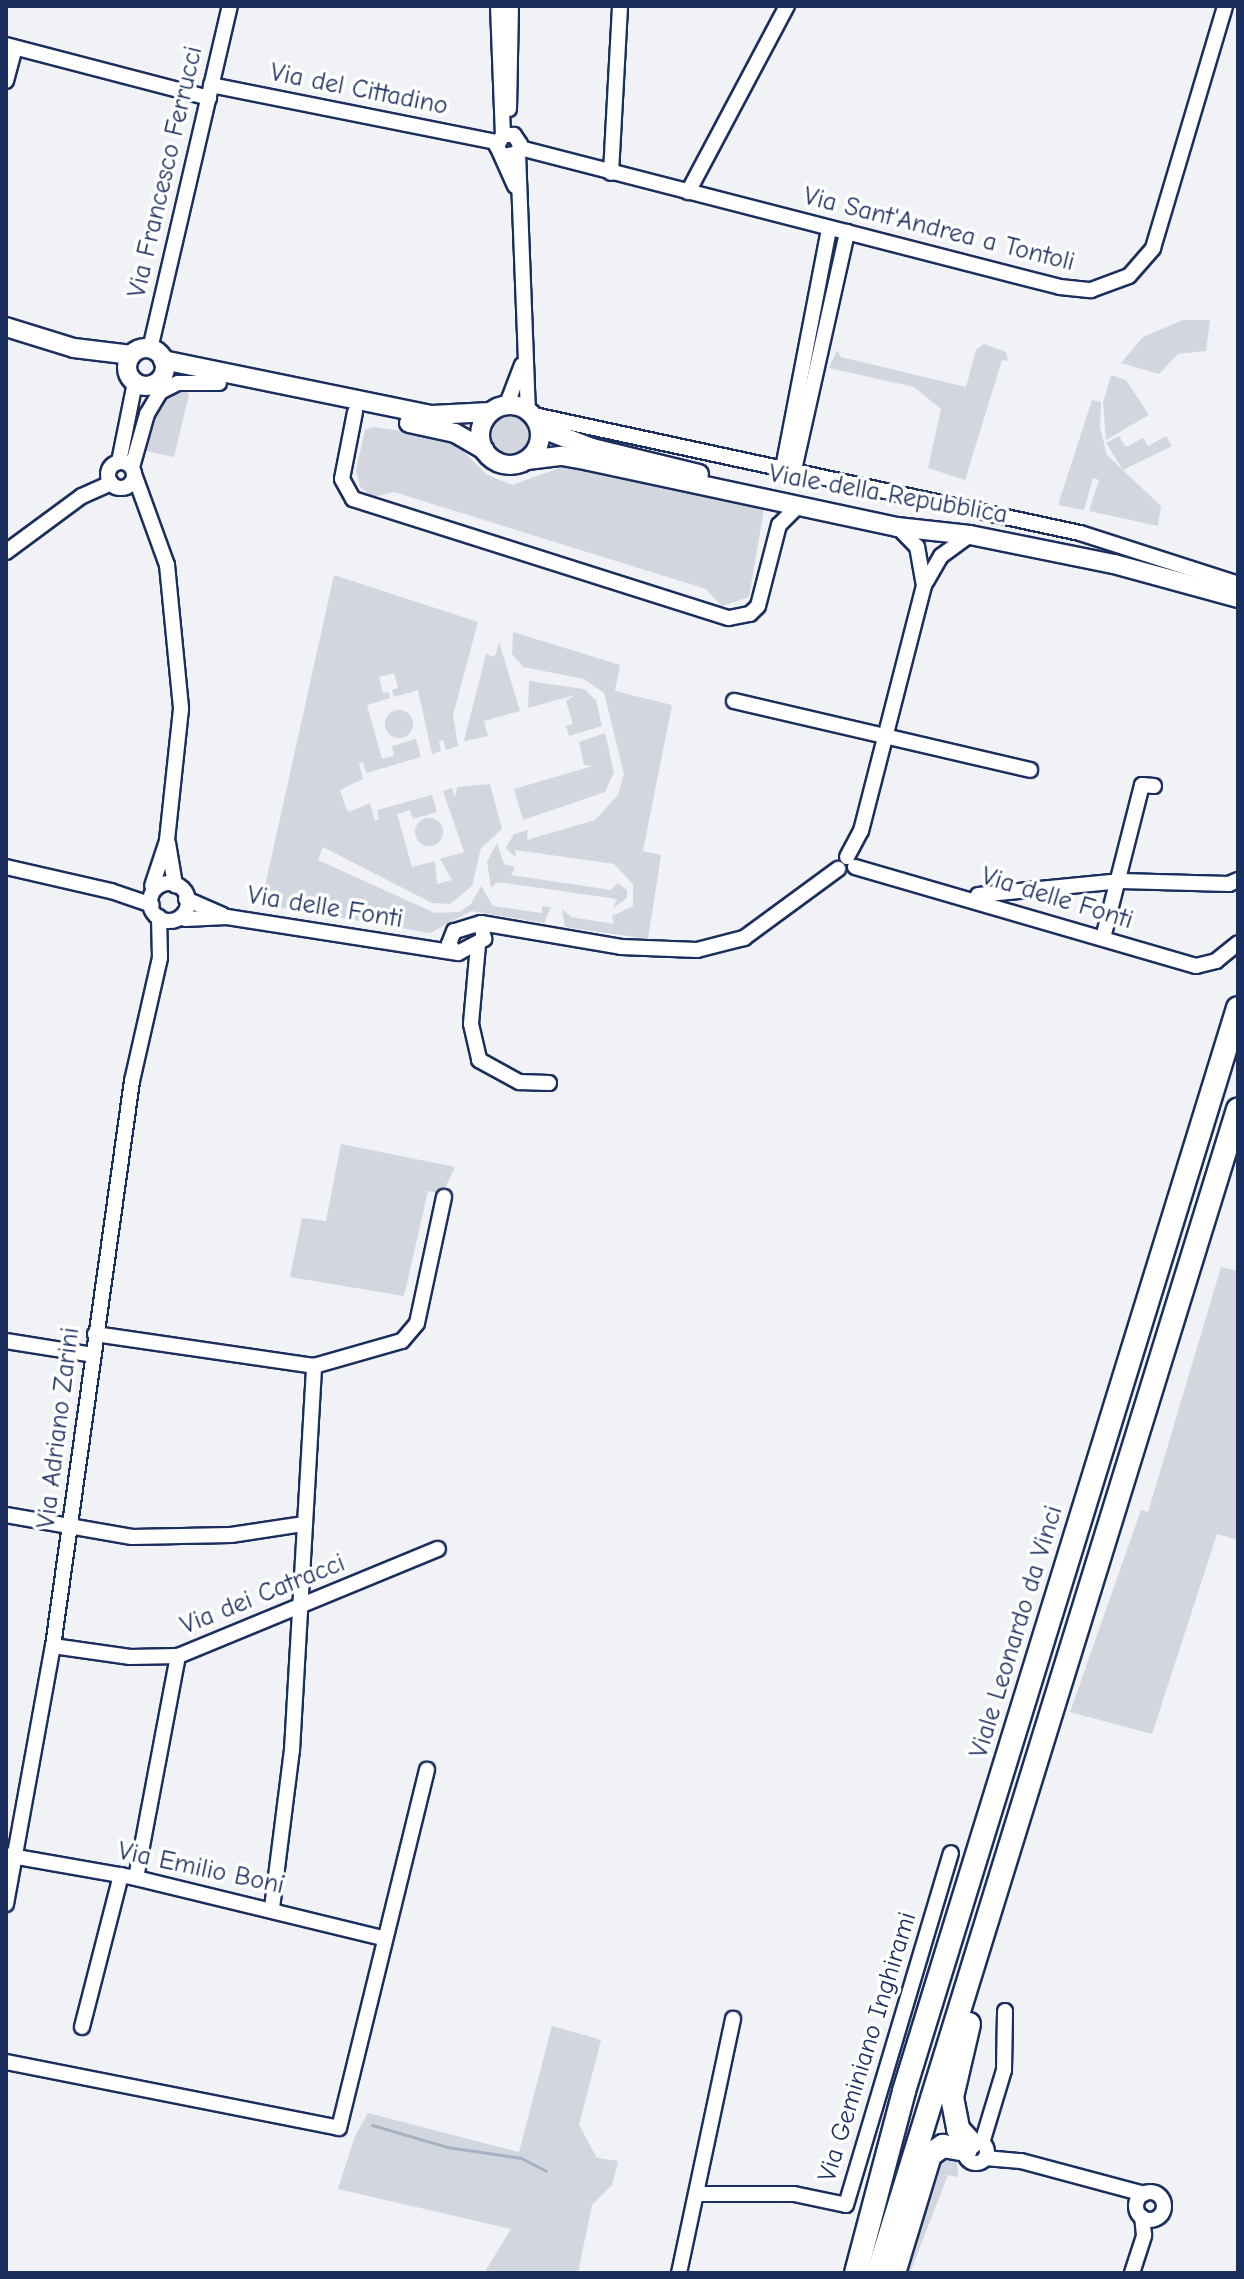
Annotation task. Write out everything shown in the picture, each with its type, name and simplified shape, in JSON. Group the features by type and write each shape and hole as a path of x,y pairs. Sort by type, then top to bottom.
{"highway":[{"name":"Viale Leonardo da Vinci","path":"856,2273 883,2175 1238,1008"},
{"path":"878,2273 1238,1109"},
{"path":"977,1951 969,2022 952,2097 958,2129 978,2149"},
{"path":"894,2273 930,2155 943,2146 978,2149"},
{"path":"846,2273 883,2175"},
{"path":"886,2273 894,2222"}],"main road":[{"path":"6,327 29,337 145,365"},
{"path":"6,336 29,337"},
{"name":"Viale della Repubblica","path":"145,365 455,433 504,464 562,456 897,527 970,535 1237,588"},
{"name":"Viale della Repubblica","path":"145,365 432,415 499,408 534,418 575,442 646,462 891,514 984,527 1237,588"},
{"path":"484,450 481,426 499,408"},
{"path":"527,460 538,447 534,418"}],"street":[{"name":"Via Francesco Ferrucci","path":"6,552 82,496 118,485 129,468 145,365 230,6"},
{"path":"498,6 502,93 517,190 524,361 534,418"},
{"path":"509,145 511,6"},
{"path":"611,173 620,6"},
{"path":"688,192 787,6"},
{"name":"Via Sant'Andrea a Tontoli","path":"688,192 1060,287 1091,290 1119,281 1144,261 1159,235 1225,6"},
{"name":"Via del Cittadino","path":"10,46 210,92 509,145 688,192"},
{"path":"6,81 10,46"},
{"path":"502,93 509,109"},
{"path":"789,469 829,228"},
{"path":"789,469 847,232"},
{"path":"822,265 839,267"},
{"path":"499,408 524,361"},
{"path":"160,958 154,900 167,841 181,709 167,565 129,468 147,414 160,392 178,383 219,383"},
{"path":"355,412 342,479 353,499 729,618 750,614 764,595 779,525 799,505"},
{"name":"Viale della Repubblica","path":"534,418 789,469 1133,547 1156,561 1237,588"},
{"name":"Via Francesco Ferrucci","path":"118,485 109,470 129,468"},
{"path":"118,485 155,528"},
{"path":"767,500 779,525"},
{"path":"897,527 917,547 924,586"},
{"path":"847,864 861,831 888,735 924,586 941,556 970,535"},
{"path":"734,701 1030,770"},
{"path":"1103,938 1121,881 1142,785 1154,786"},
{"path":"160,958 182,921 186,899 175,885 167,841"},
{"name":"Via delle Fonti","path":"416,947 481,923 657,951 719,946 744,938 847,864 966,896 1196,966 1216,961 1238,943"},
{"path":"6,867 154,900 175,885"},
{"path":"966,896 1060,891 1121,881 1235,884"},
{"name":"Via delle Fonti","path":"186,899 227,917"},
{"name":"Via delle Fonti","path":"154,900 182,921 227,917 456,952 524,931"},
{"path":"481,923 481,942 471,977 471,1033 479,1060 519,1082 549,1083"},
{"path":"454,931 449,944 471,977"},
{"name":"Via Adriano Zarini","path":"6,1904 12,1856 53,1646 132,1081 160,958"},
{"path":"95,1334 314,1366 402,1341 414,1332 444,1197"},
{"path":"6,1341 93,1355"},
{"path":"272,1908 292,1750 314,1366"},
{"path":"6,1515 132,1537 178,1537 304,1524"},
{"name":"Via dei Catracci","path":"53,1646 130,1657 178,1656 438,1549"},
{"path":"136,1878 178,1656"},
{"path":"6,2062 339,2128 383,1958 383,1938 427,1770"},
{"name":"Via Geminiano Inghirami","path":"699,2194 794,2194 846,2205 951,1853"},
{"name":"Via Emilio Boni","path":"12,1856 136,1878 272,1908 383,1938"},
{"path":"82,2027 121,1875"},
{"path":"1005,2011 1004,2070 978,2149 1140,2198 1159,2195 1164,2208 1154,2220 1142,2217"},
{"path":"679,2273 699,2194 733,2019"},
{"path":"1132,2273 1144,2235 1140,2198"}],"shaded area":[{"path":"1183,320 1210,320 1206,351 1178,354 1159,374 1121,363 1143,337"},
{"path":"984,344 1006,352 1008,361 1002,360 965,480 928,468 941,409 914,387 829,368 837,350 841,357 966,387 976,350"},
{"path":"1111,375 1126,380 1149,415 1106,440 1103,403"},
{"path":"185,389 189,394 174,457 145,451 152,419 164,398"},
{"path":"1092,400 1101,402 1100,428 1107,455 1161,506 1158,526 1089,511 1099,480 1093,478 1084,510 1058,505"},
{"path":"510,413 525,419 531,434 525,449 510,455 495,449 489,434 495,419"},
{"path":"373,427 439,436 456,444 486,474 512,485 565,466 764,509 749,597 722,606 706,589 394,492 373,497 360,487 356,470 365,430"},
{"path":"1119,436 1126,447 1143,438 1148,446 1166,436 1172,446 1123,470 1106,443"},
{"path":"334,575 478,622 453,715 458,746 446,750 443,740 439,741 441,751 432,754 418,690 394,697 392,690 398,688 394,673 379,677 383,693 389,692 390,698 367,705 382,759 394,756 392,746 416,739 421,757 366,773 363,762 359,763 363,779 340,790 346,808 349,812 370,803 375,821 379,819 377,810 432,795 437,812 413,819 410,810 397,814 412,867 435,861 437,884 452,880 440,859 464,852 443,791 452,788 455,797 457,787 490,784 502,829 481,848 472,886 450,904 432,903 323,847 318,860 435,913 459,912 471,904 481,886 493,906 542,913 542,906 551,907 544,923 471,911 430,933 268,905 265,886"},
{"path":"513,632 620,665 615,691 672,705 643,851 661,855 648,939 565,927 562,909 571,917 614,924 612,916 633,906 633,884 614,864 515,850 516,858 506,848 514,834 528,830 527,840 595,820 618,795 624,774 604,693 584,679 523,667 512,654"},
{"path":"499,642 520,711 484,721 488,736 464,741 486,654 495,657"},
{"path":"529,681 584,689 596,700 602,726 569,736 566,726 573,724 566,701 575,695 528,708"},
{"path":"399,710 409,714 413,724 409,734 399,738 389,734 385,724 389,714"},
{"path":"605,733 614,772 605,792 523,820 514,789 593,766 584,765 579,742"},
{"path":"429,818 439,822 443,832 439,842 429,846 419,842 415,832 419,822"},
{"path":"497,843 504,864 515,867 511,875 611,890 618,883 627,890 627,898 613,908 617,899 497,882 491,888 487,862"},
{"path":"341,1144 455,1167 442,1194 428,1191 404,1296 290,1277 302,1218 326,1221"},
{"path":"1221,1267 1238,1271 1238,1540 1217,1534 1152,1734 1070,1712 1141,1510 1148,1512"},
{"path":"552,2026 601,2040 579,2125 597,2158 618,2161 612,2185 592,2205 578,2273 484,2273 511,2229 338,2189 355,2136 368,2113 519,2152"},
{"path":"938,2155 957,2159 958,2177 948,2175 910,2273 900,2273"}],"waterway":[{"path":"372,2125 447,2147 521,2158 546,2171"}]}
